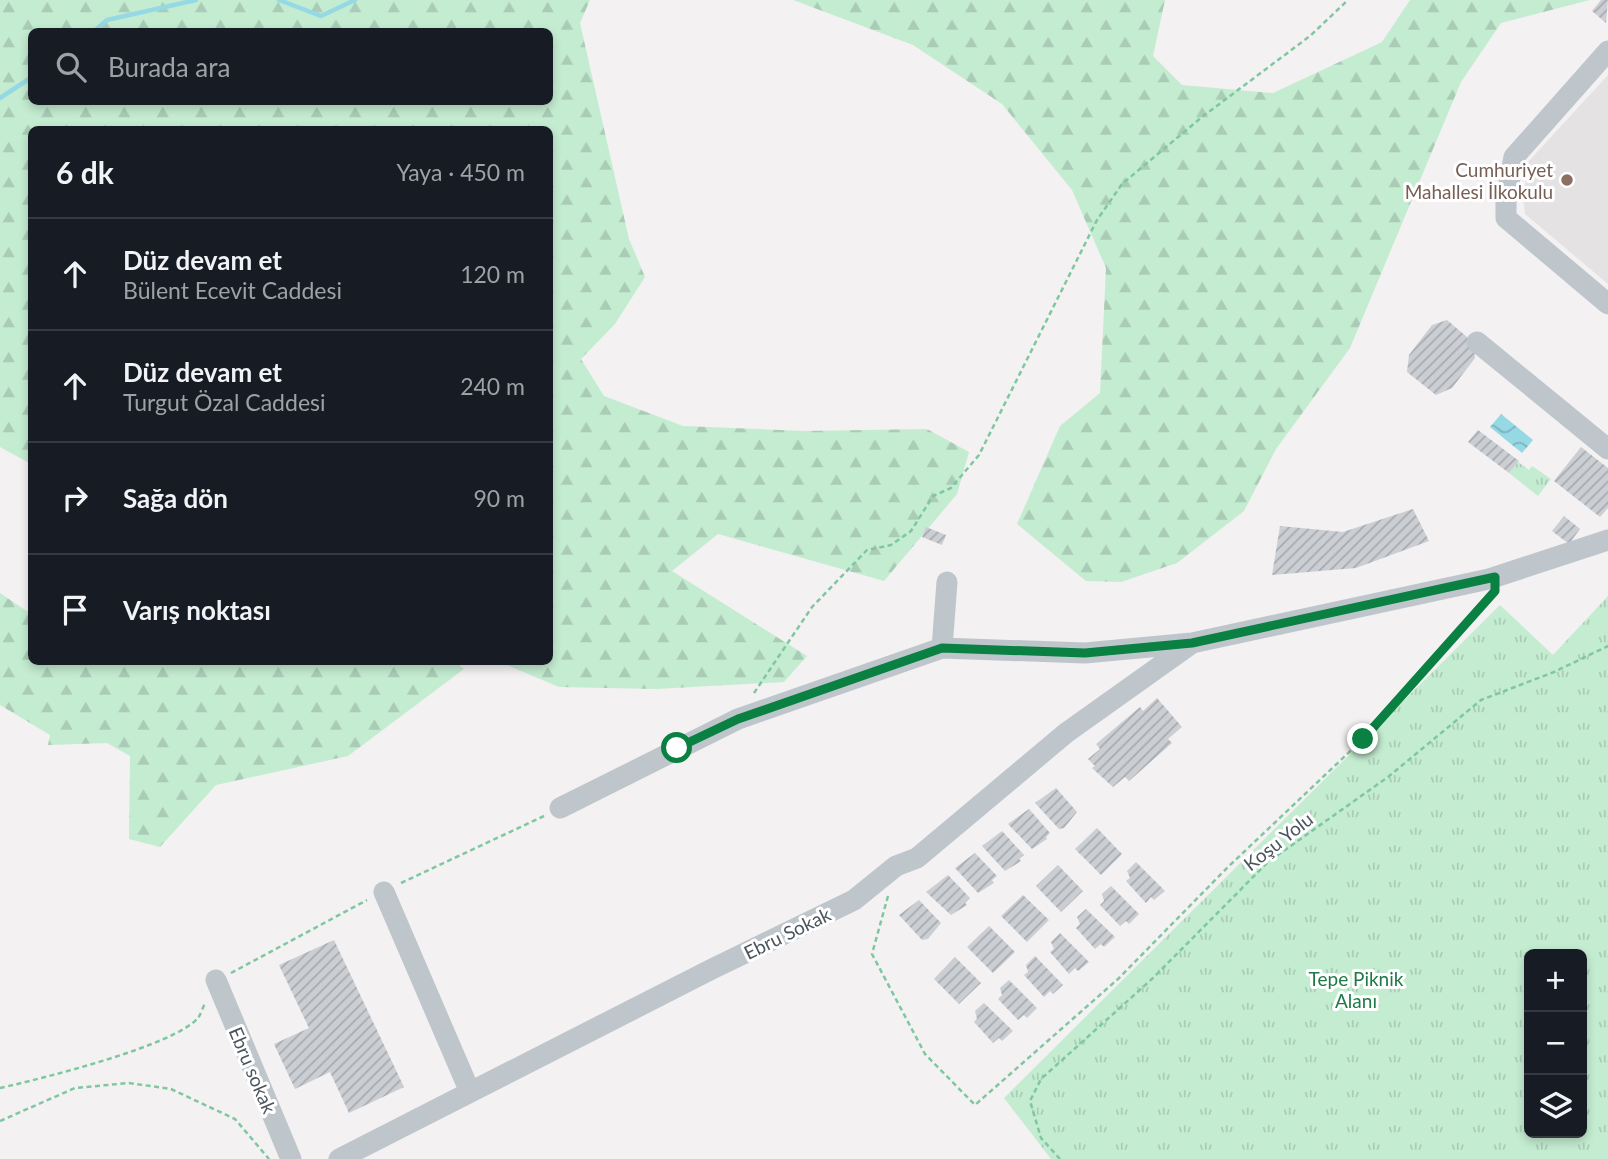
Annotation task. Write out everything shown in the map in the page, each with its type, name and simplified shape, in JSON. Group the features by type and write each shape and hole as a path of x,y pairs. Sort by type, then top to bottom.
{"street":[{"path":"1608,51 1514,157 1506,198 1506,219 1608,304"},
{"path":"1477,342 1608,449"},
{"path":"559,808 738,719 942,648 1085,653 1192,643 1495,577 1608,540"},
{"path":"942,648 947,582"},
{"name":"Ebru Sokak","path":"339,1159 712,969 854,901 896,866 917,858 1066,733 1192,643"},
{"path":"384,892 470,1092"},
{"name":"Ebru sokak","path":"216,981 290,1159"}],"path":[{"path":"738,719 769,668 813,607 867,550 891,545 911,531 933,496 951,488 979,456 1097,220 1122,184 1202,117 1310,36 1348,0"},
{"path":"896,866 872,954 925,1054 975,1105 1118,979 1228,867 1363,739 1495,591 1495,577"},
{"name":"Koşu Yolu","path":"1060,1159 1041,1138 1030,1101 1041,1079 1153,978 1268,862 1388,778 1481,700 1554,672 1608,646"},
{"path":"0,1088 64,1073 157,1042 198,1018 216,981"},
{"path":"0,1121 75,1088 129,1083 171,1089 235,1119 270,1159"}],"shaded area":[{"name":"Cumhuriyet Mahallesi İlkokulu","path":"1608,75 1608,284 1525,214 1523,198 1529,161"}],"green space":[{"path":"0,0 590,0 580,23 629,239 645,277 615,324 581,359 604,396 683,426 804,431 927,429 969,452 957,494 884,581 718,534 672,571 807,656 784,682 656,689 559,687 507,665 553,665 553,126 28,126 28,462 0,447"},
{"path":"793,0 1165,0 1153,56 1182,85 1273,93 1382,42 1410,0 1590,0 1501,23 1461,82 1350,348 1276,449 1244,511 1177,563 1121,582 1086,581 1017,524 1060,426 1100,393 1106,268 1072,190 1002,104 913,45"},
{"path":"1518,462 1529,470 1532,466 1551,479 1538,496 1509,473"},
{"path":"0,593 28,612 28,665 459,665 464,669 348,756 216,785 160,847 129,839 130,756 107,743 48,745 50,735 0,705"},
{"name":"Tepe Piknik Alanı","path":"1608,596 1608,1159 1051,1159 1004,1098 1500,605 1553,655"}],"water":[{"path":"1501,414 1533,440 1522,453 1490,427"}],"building":[{"path":"1601,0 1608,0 1606,23 1592,11"},
{"path":"1447,320 1474,343 1475,358 1452,388 1436,395 1407,372 1409,355 1432,325"},
{"path":"1478,430 1519,461 1509,473 1468,442"},
{"path":"1581,447 1608,468 1608,508 1600,517 1554,481"},
{"path":"1413,509 1429,541 1356,568 1272,575 1280,526 1343,532"},
{"path":"1564,516 1580,529 1569,544 1552,531"},
{"path":"926,527 946,535 942,545 922,537"},
{"path":"1157,698 1182,727 1168,739 1172,743 1129,781 1125,777 1113,787 1092,768 1095,766 1088,759 1100,749 1096,744 1140,707 1143,711"},
{"path":"1056,788 1077,812 1064,828 1059,829 1035,803"},
{"path":"1029,809 1050,833 1047,839 1032,849 1008,824"},
{"path":"1097,828 1122,854 1101,875 1075,849"},
{"path":"1002,831 1024,855 1019,859 1021,861 1005,871 982,846"},
{"path":"975,853 997,876 992,880 994,883 978,893 955,868"},
{"path":"1136,862 1165,891 1154,900 1151,897 1146,903 1126,881 1130,878 1127,871"},
{"path":"1058,865 1083,891 1061,912 1036,886"},
{"path":"948,875 970,898 965,903 967,905 951,915 926,892"},
{"path":"1111,886 1139,914 1129,924 1126,921 1120,926 1100,905 1104,901 1102,894"},
{"path":"1023,895 1049,920 1027,942 1001,916"},
{"path":"919,900 941,923 928,939 922,940 899,915"},
{"path":"1086,909 1115,937 1104,947 1101,944 1095,949 1076,928 1080,924 1077,917"},
{"path":"989,926 1015,952 993,973 967,947"},
{"path":"1060,933 1089,962 1078,971 1075,968 1069,974 1050,952 1054,949 1051,942"},
{"path":"334,940 404,1087 349,1113 330,1072 295,1089 274,1044 309,1028 279,965"},
{"path":"1035,956 1063,985 1053,994 1050,991 1044,997 1024,975 1028,972 1026,965"},
{"path":"955,957 981,983 959,1004 934,979"},
{"path":"1009,980 1037,1008 1027,1018 1024,1015 1018,1020 998,999 1002,995 1000,988"},
{"path":"984,1003 1013,1031 1002,1041 999,1038 993,1043 974,1022 977,1019 975,1011"}],"waterway":[{"path":"98,28 107,20 196,0"},
{"path":"279,0 321,16 355,0"},
{"path":"0,98 28,80"}],"place":[{"name":"Cumhuriyet Mahallesi İlkokulu","path":"1567,180"}],"route":[{"path":"677,748 738,719 942,648 1085,653 1192,643 1359,609 1495,577 1495,591 1363,739"}]}
